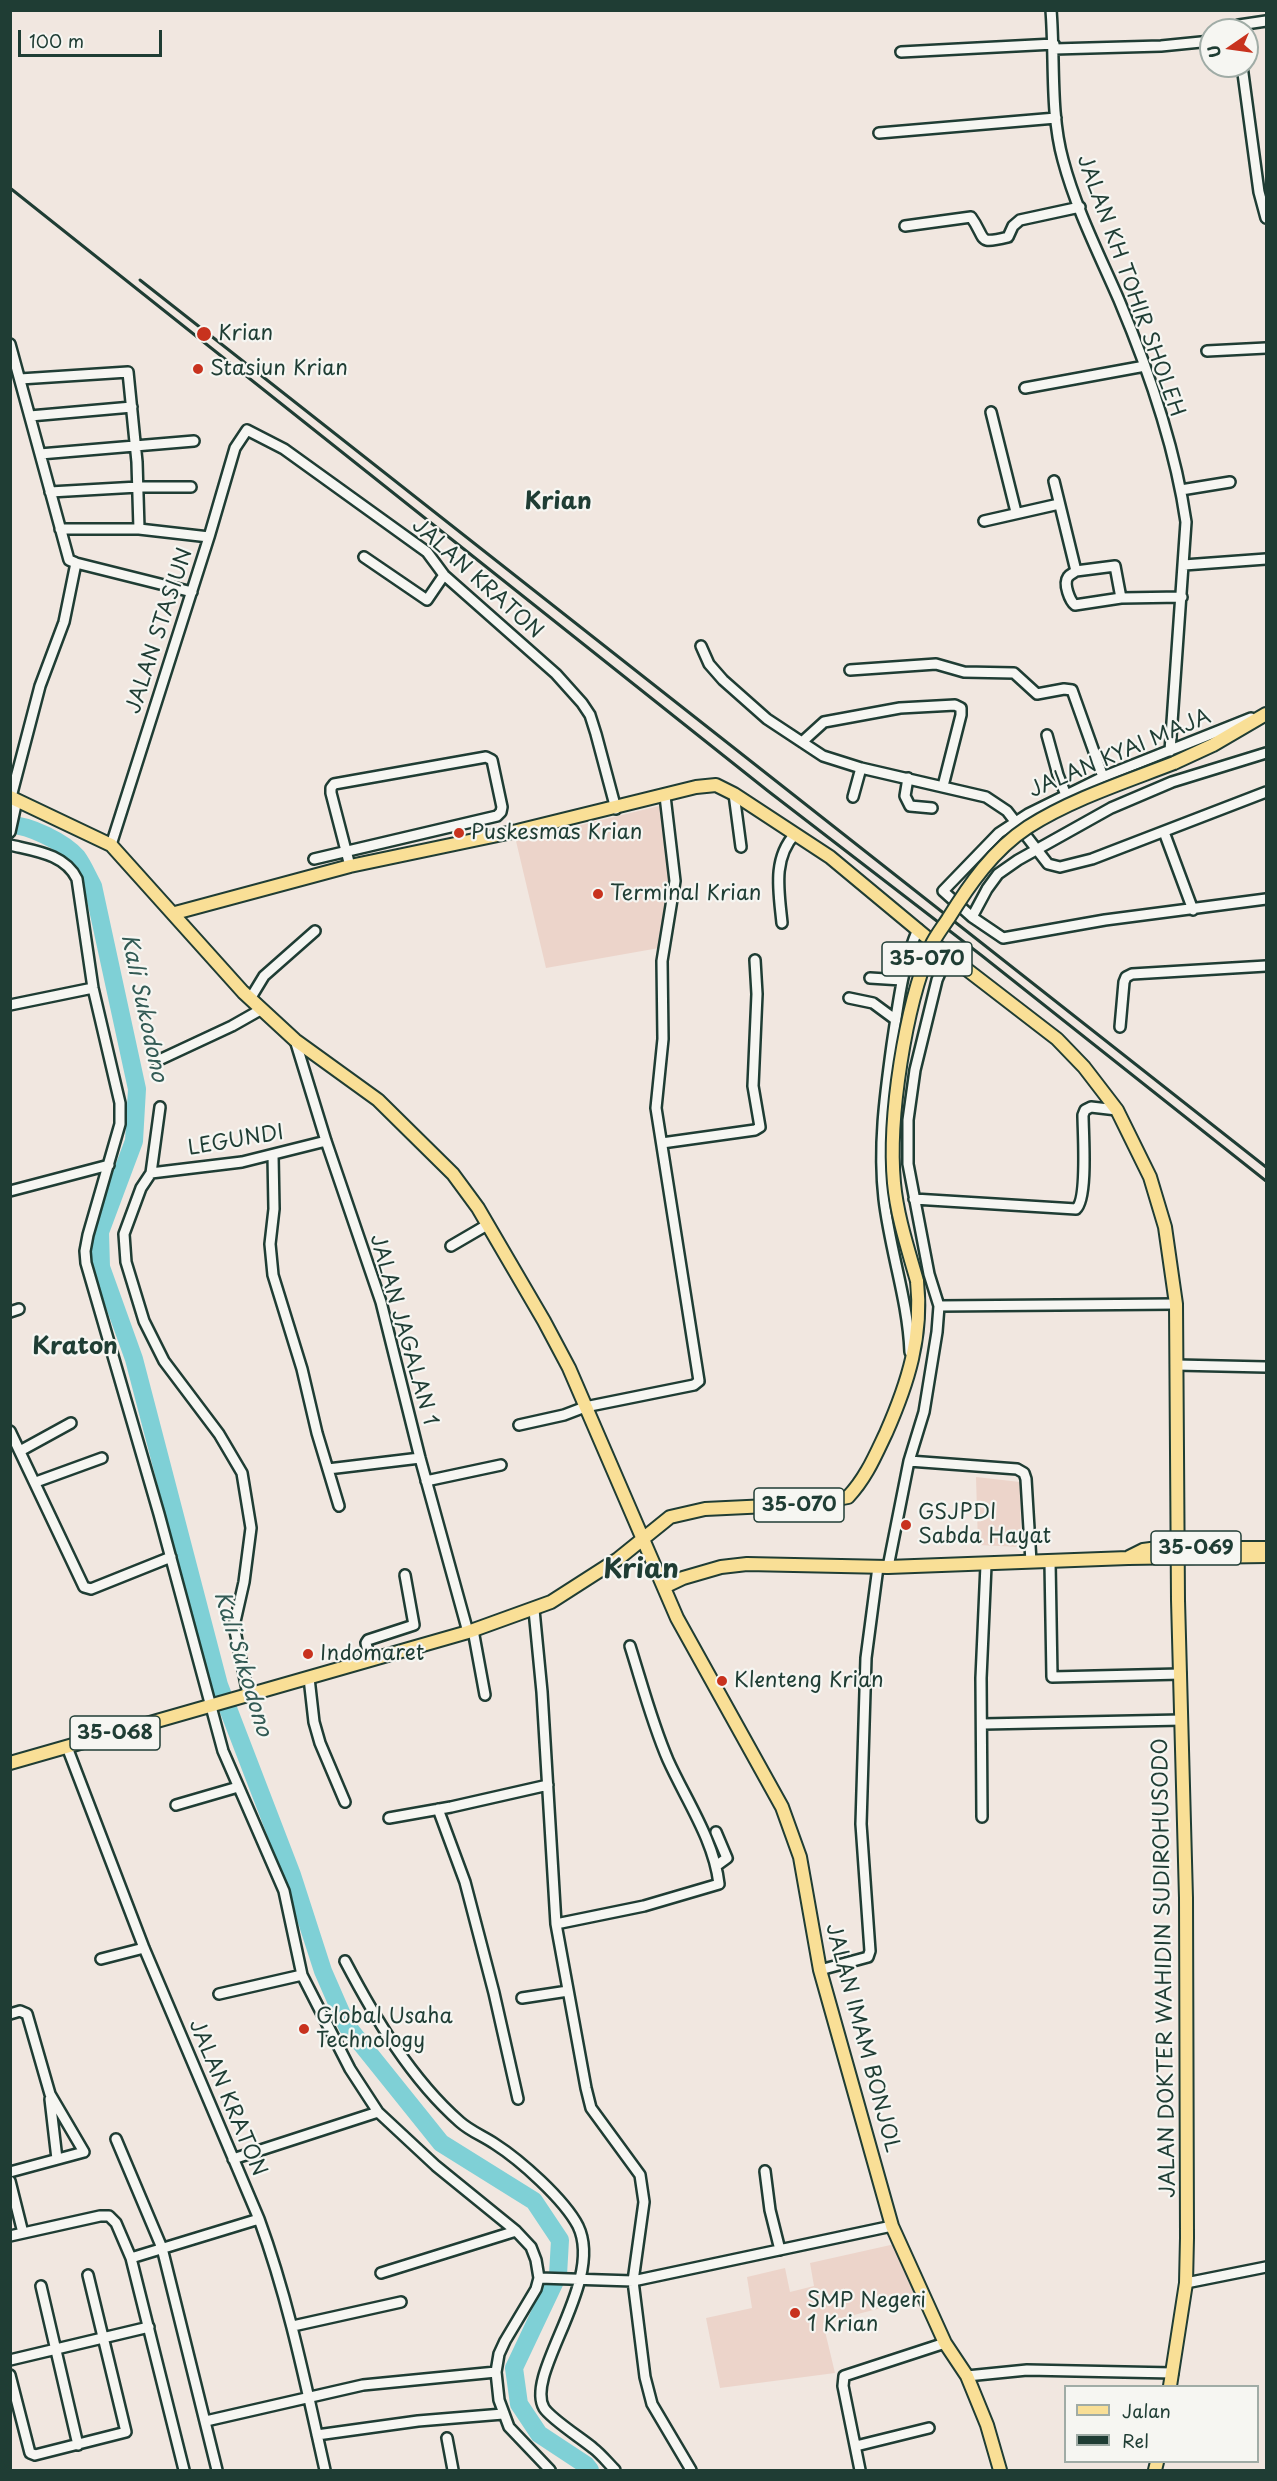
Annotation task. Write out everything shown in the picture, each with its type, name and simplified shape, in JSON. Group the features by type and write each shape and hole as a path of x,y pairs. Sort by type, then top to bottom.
{"main road":[{"name":"35-070","path":"643,1540 670,1517 695,1510 810,1504 848,1497 869,1470 901,1396 914,1357 918,1330 920,1306 917,1281 904,1235 894,1184 893,1132 908,1026 921,975 932,944 970,883 1000,850 1027,828 1172,757 1213,746 1266,713"},
{"name":"JALAN DOKTER WAHIDIN SUDIROHUSODO","path":"174,913 350,866 616,809 716,785 734,794 830,856 946,953 1057,1039 1084,1067 1117,1110 1150,1177 1165,1227 1176,1304 1178,1553 1186,1898 1186,2283 1170,2385"},
{"path":"13,798 111,844"},
{"name":"JALAN IMAM BONJOL","path":"111,844 250,999 295,1040 378,1100 453,1174 478,1208 544,1321 585,1407 677,1618 782,1807 800,1857 820,1970 892,2226 945,2343 967,2376 987,2425 1000,2470"},
{"name":"35-068","path":"10,1763 470,1631 534,1610 579,1586 643,1540"},
{"name":"35-069","path":"1178,1553 1266,1548"},
{"name":"35-069","path":"664,1587 683,1578 721,1567 747,1564 883,1567 1050,1563 1128,1558 1143,1550 1266,1556"}],"street":[{"name":"JALAN KH TOHIR SHOLEH","path":"1052,10 1056,118 1063,159 1080,207 1145,366 1181,490 1186,522 1172,757"},
{"path":"901,52 1054,46 1161,46 1199,42"},
{"path":"1244,78 1259,192 1266,218"},
{"path":"879,133 1056,118"},
{"path":"905,226 971,217 983,239 989,242 1008,237 1012,226 1020,220 1080,207"},
{"path":"10,344 69,560 192,592"},
{"path":"1208,351 1266,348"},
{"path":"1025,388 1145,366"},
{"path":"20,379 127,371 130,380 136,447 139,529"},
{"path":"30,416 132,407"},
{"path":"991,412 1016,512"},
{"name":"JALAN STASIUN","path":"111,844 192,592 235,448 247,430"},
{"name":"JALAN KRATON","path":"247,430 284,449 428,552 444,575 556,674 590,715 616,809"},
{"path":"40,454 194,441"},
{"path":"1054,481 1076,571"},
{"path":"1181,490 1230,483"},
{"path":"50,492 138,487 191,488"},
{"path":"984,521 1059,504"},
{"path":"60,529 139,529 209,537"},
{"path":"364,557 427,600 444,575"},
{"path":"1184,565 1266,559"},
{"path":"10,832 13,798 40,686 64,622 76,563"},
{"path":"1121,598 1115,566 1076,571 1068,577 1072,603 1121,598 1182,597"},
{"path":"701,646 709,664 723,680 767,718 824,756 861,768 986,797 1006,811 1048,864 1060,867 1092,859 1266,792"},
{"path":"850,670 936,664 968,672 1014,673 1037,694 1064,689 1072,690 1103,777"},
{"path":"802,742 824,722 900,708 955,705 961,708 961,715 943,786"},
{"path":"1047,735 1066,795"},
{"path":"1266,753 1172,782 1112,808 998,874 971,915 1003,938 1105,920 1266,899"},
{"path":"314,859 346,852 497,816 502,807 492,760 486,757 334,784 331,793 346,852 350,866"},
{"name":"JALAN KYAI MAJA","path":"971,915 942,891 999,833 1018,825 1066,795 1103,777 1172,757"},
{"path":"853,797 861,768"},
{"path":"908,778 905,796 910,806 933,808"},
{"path":"734,794 741,847"},
{"path":"519,1425 564,1415 585,1407 694,1385 699,1381 656,1108 663,1039 662,961 675,881 665,796"},
{"path":"1164,832 1193,909"},
{"path":"782,923 778,876 785,845 795,834"},
{"path":"10,845 49,854 72,869 77,879 93,988 120,1103 120,1124 88,1235 85,1251 86,1263 215,1703 223,1751 284,1891 302,1975 350,2069 378,2112 436,2166 516,2231 531,2247 542,2278 533,2298 499,2354 496,2372 503,2414 519,2440 550,2470"},
{"path":"250,999 264,976 315,931"},
{"path":"901,1396 910,1352 909,1333 884,1201 882,1117 902,980 910,947 923,933"},
{"path":"820,1970 869,1955 861,1824 866,1658 883,1567 909,1461 924,1412 939,1306 929,1274 914,1199 903,1119 937,980 946,953"},
{"path":"662,1143 755,1130 760,1127 753,1086 757,994 755,960"},
{"path":"1120,1028 1124,982 1126,977 1132,974 1266,966"},
{"path":"870,978 902,980"},
{"path":"10,1005 93,988"},
{"path":"849,998 873,1004 896,1020"},
{"path":"157,1061 232,1026 262,1009"},
{"name":"JALAN JAGALAN 1","path":"295,1040 326,1141 381,1302 426,1481 470,1631 485,1695"},
{"path":"160,1107 151,1173 141,1188 124,1234 126,1262 144,1321 164,1361 219,1434 242,1473 251,1528 244,1582 234,1626 245,1695"},
{"path":"914,1199 1076,1209 1080,1206 1083,1192 1083,1115 1085,1110 1091,1107 1117,1110"},
{"path":"882,1117 903,1119"},
{"name":"LEGUNDI","path":"151,1173 242,1162 326,1141"},
{"path":"273,1155 274,1209 270,1244 273,1275 302,1369 339,1506"},
{"path":"10,1191 109,1165"},
{"path":"451,1246 487,1225"},
{"path":"939,1306 1176,1304"},
{"path":"1176,1365 1266,1367"},
{"path":"20,1451 71,1423"},
{"path":"10,1431 36,1482 81,1583 86,1589 171,1557"},
{"path":"36,1482 102,1458"},
{"path":"328,1469 420,1458"},
{"path":"909,1461 1021,1470 1026,1479 1031,1562"},
{"path":"426,1481 501,1465"},
{"path":"1050,1563 1053,1677 1181,1674"},
{"path":"982,1817 981,1678 986,1565"},
{"path":"370,1660 366,1643 368,1640 414,1626 405,1575"},
{"path":"534,1610 556,1924 568,1991 591,2108 640,2175 644,2202 633,2281 645,2377 652,2404 691,2470"},
{"path":"556,1924 645,1906 717,1886 719,1883 720,1864 655,1728 630,1646"},
{"path":"309,1678 314,1722 320,1743 345,1802"},
{"path":"983,1724 1182,1720"},
{"name":"JALAN KRATON","path":"67,1747 144,1948 259,2219 274,2261 293,2326 325,2470"},
{"path":"389,1818 548,1785"},
{"path":"176,1804 237,1787"},
{"path":"438,1809 465,1882 494,1993 518,2099"},
{"path":"716,1832 727,1858 720,1864"},
{"path":"101,1959 144,1948"},
{"path":"345,1960 366,2001 407,2063 438,2101 462,2124 496,2144 545,2186 566,2208 578,2226 583,2246 577,2281 543,2374 540,2391 546,2411 595,2449 615,2470"},
{"path":"219,1994 302,1975"},
{"path":"522,1998 568,1991"},
{"path":"10,2014 20,2011 27,2014 50,2094 57,2159"},
{"path":"10,2172 84,2151 50,2094"},
{"path":"232,2159 378,2112"},
{"path":"116,2139 162,2248 217,2470"},
{"path":"765,2170 770,2210 780,2250"},
{"path":"10,2181 23,2233"},
{"path":"10,2236 100,2216 109,2216 116,2223 131,2258 184,2470"},
{"path":"131,2258 259,2219"},
{"path":"542,2278 577,2281 633,2281 892,2226"},
{"path":"381,2273 516,2231"},
{"path":"1186,2283 1266,2267"},
{"path":"10,2375 30,2453 35,2455 126,2432 88,2275"},
{"path":"41,2286 78,2445"},
{"path":"293,2326 401,2302"},
{"path":"10,2360 149,2327"},
{"path":"860,2470 843,2386 844,2376 945,2343"},
{"path":"967,2376 1034,2370 1173,2373"},
{"path":"206,2421 363,2385 496,2372"},
{"path":"317,2435 418,2421 503,2414"},
{"path":"856,2446 929,2428"},
{"path":"447,2438 453,2470"}],"shaded area":[{"name":"Terminal Krian","path":"667,804 674,860 659,948 546,968 516,841"},
{"path":"976,1477 1020,1482 1021,1547 978,1545"},
{"name":"SMP Negeri 1 Krian","path":"895,2244 916,2299 823,2323 835,2373 720,2388 706,2318 752,2308 747,2277 785,2268 790,2292 814,2286 810,2263"}],"waterway":[{"name":"Kali Sukodono","path":"10,825 36,831 71,851 77,857 93,886 137,1089 134,1141 100,1232 101,1267 134,1359 219,1685 292,1875 323,1971 347,2026 441,2143 534,2201 560,2240 558,2275 514,2368 519,2404 539,2434 590,2470"}],"railway":[{"path":"10,188 768,791 981,955 1266,1181"},
{"path":"140,280 1266,1167"}],"place":[{"name":"Krian","path":"204,334"},
{"name":"Stasiun Krian","path":"198,369"},
{"name":"Puskesmas Krian","path":"459,833"},
{"name":"Terminal Krian","path":"598,894"},
{"name":"GSJPDI Sabda Hayat","path":"906,1525"},
{"name":"Indomaret","path":"308,1654"},
{"name":"Klenteng Krian","path":"722,1681"},
{"name":"Global Usaha Technology","path":"304,2029"},
{"name":"SMP Negeri 1 Krian","path":"795,2313"}],"district":[{"name":"Krian","path":"558,502"},
{"name":"Kraton","path":"75,1347"},
{"name":"Krian","path":"641,1571"}]}
